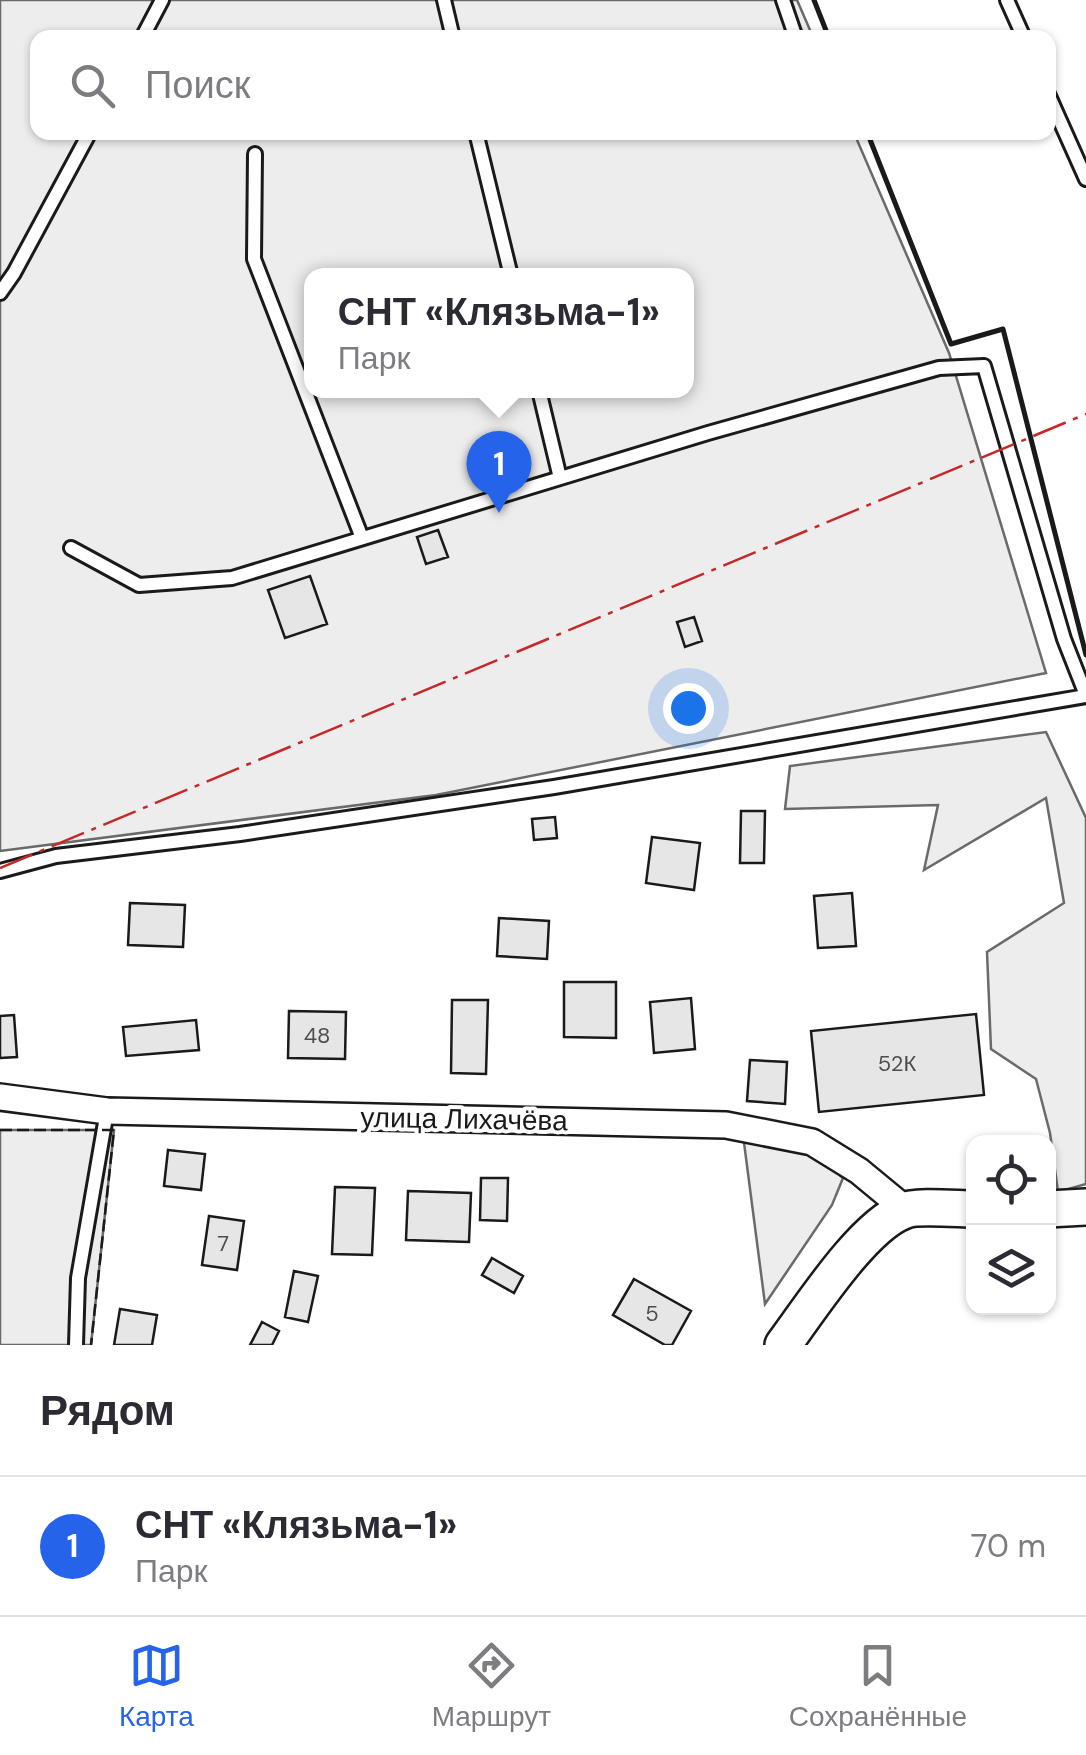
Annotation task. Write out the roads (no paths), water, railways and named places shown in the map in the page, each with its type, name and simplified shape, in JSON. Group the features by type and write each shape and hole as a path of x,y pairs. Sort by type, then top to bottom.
{"street":[{"name":"улица Лихачёва","path":"0,1098 106,1111 726,1125 812,1142 859,1171 906,1209"},
{"path":"1056,1209 1086,1207"},
{"path":"782,1345 878,1227 906,1209 966,1210"}],"lane":[{"path":"146,30 162,0"},
{"path":"444,0 451,30"},
{"path":"783,0 793,30"},
{"path":"1007,0 1020,30"},
{"path":"1056,112 1086,179"},
{"path":"0,292 86,140"},
{"path":"478,140 509,268"},
{"path":"255,154 254,259 304,388"},
{"path":"0,871 56,856 240,834 554,787 1086,696 1064,639 984,366 940,368 708,433 232,578 139,585 71,548"},
{"path":"308,398 362,538"},
{"path":"541,398 560,478"},
{"path":"76,1345 78,1278 106,1111"}],"place":[{"name":"СНТ «Клязьма-1»","path":"499,513"}]}
